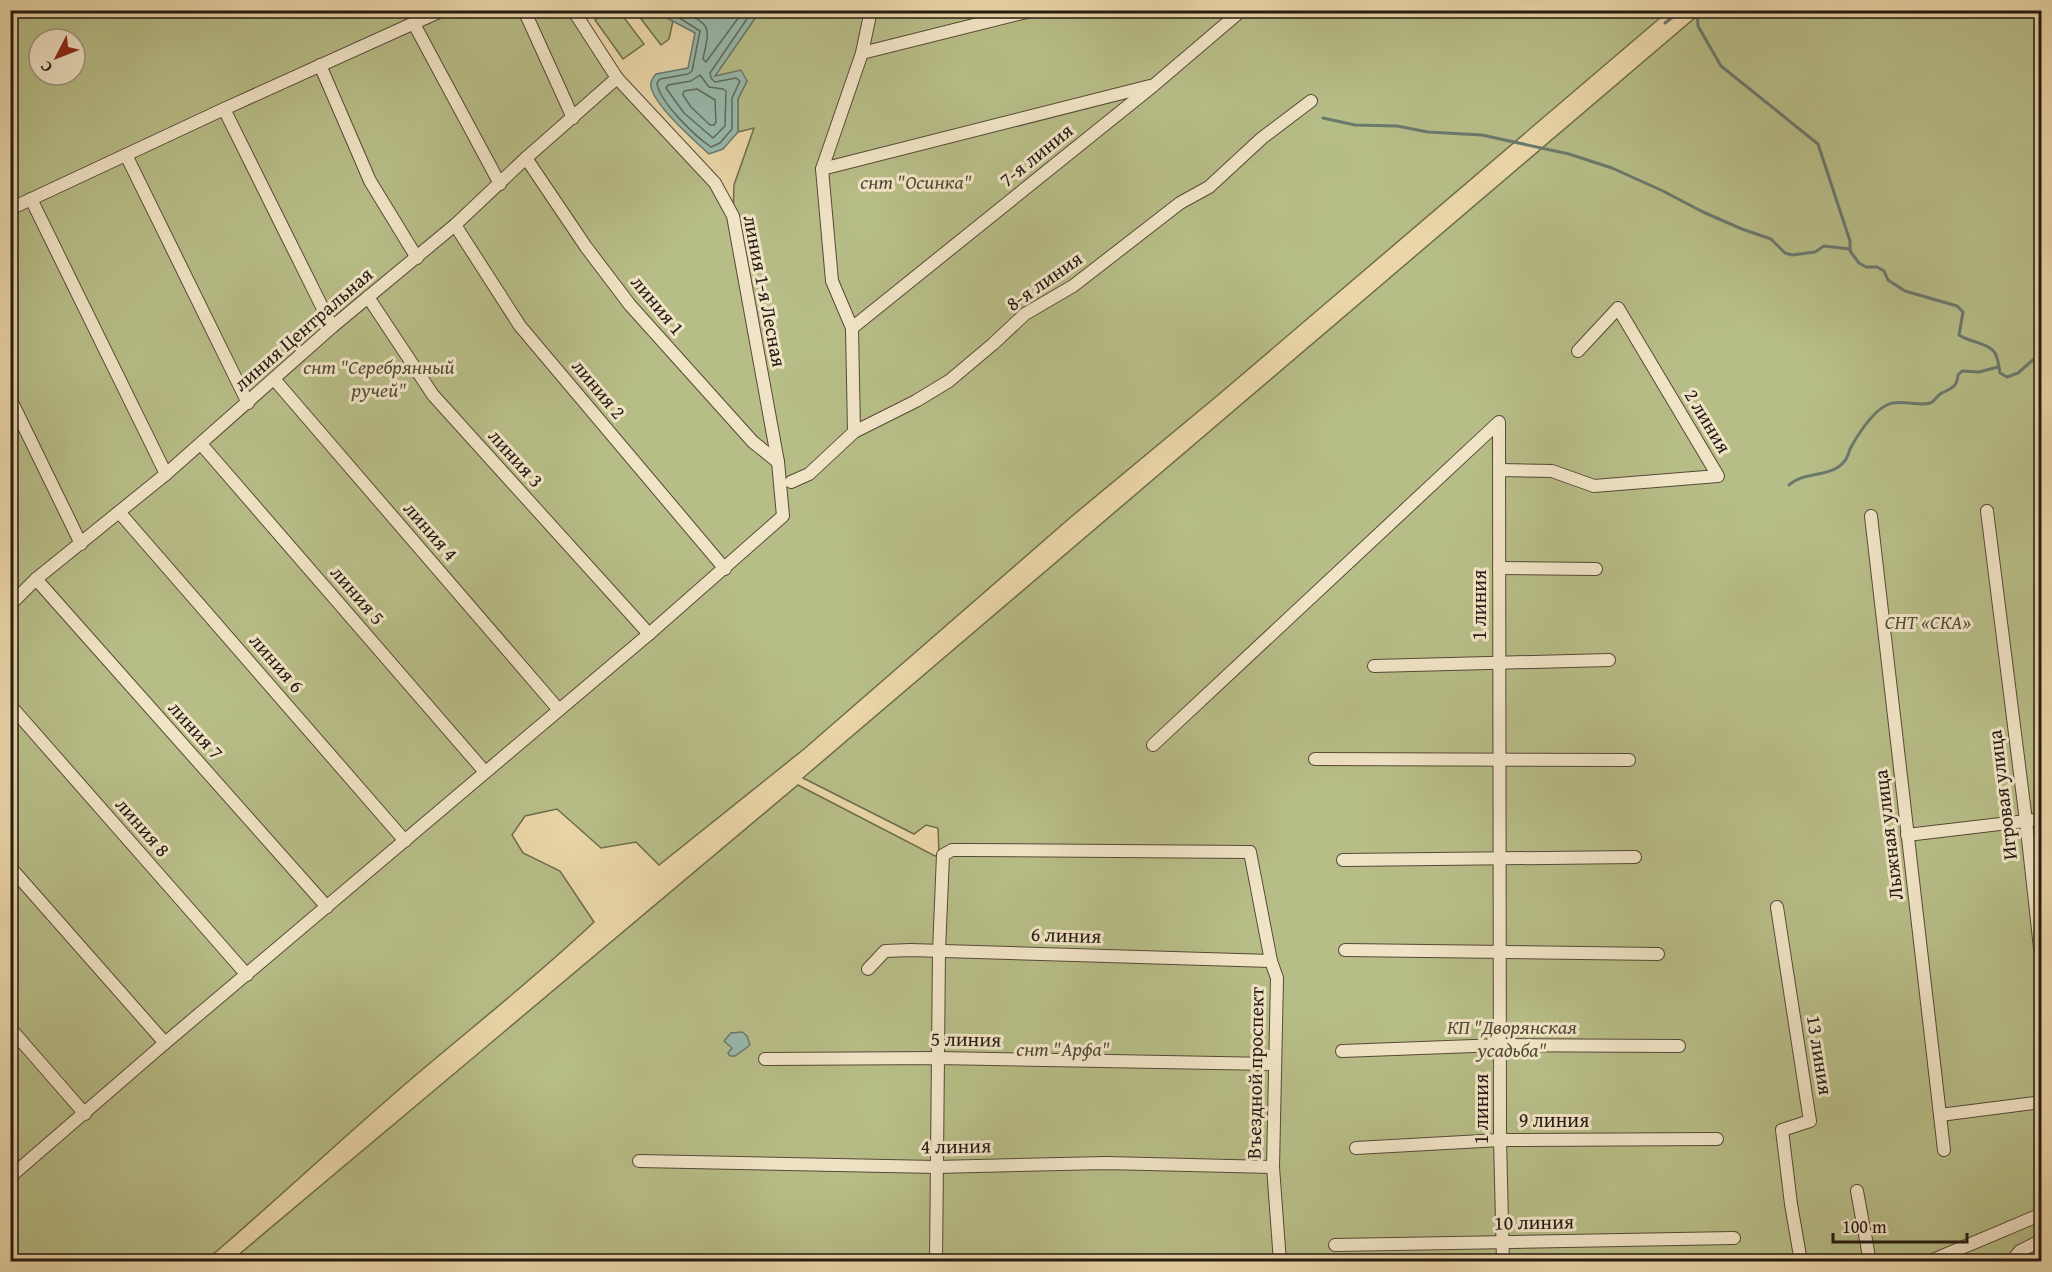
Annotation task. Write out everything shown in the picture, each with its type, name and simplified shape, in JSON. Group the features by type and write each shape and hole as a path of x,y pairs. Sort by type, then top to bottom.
{"street":[{"path":"10,209 443,10"},
{"path":"524,10 573,118"},
{"name":"линия 1-я Лесная","path":"573,10 617,78 715,183 732,216 778,462 783,516 725,569"},
{"path":"854,432 852,328 832,281 822,169 862,53 870,10"},
{"path":"862,53 1034,10"},
{"name":"7-я линия","path":"852,328 1154,85 1242,10"},
{"path":"414,24 500,184"},
{"path":"320,65 370,181 417,258"},
{"name":"линия Центральная","path":"10,605 36,579 166,474 332,327 417,258 617,78"},
{"path":"822,169 1154,85"},
{"name":"8-я линия","path":"791,482 809,474 854,432 916,402 949,381 1025,314 1073,286 1180,204 1209,187 1262,138 1311,101"},
{"path":"224,109 332,327"},
{"path":"126,155 248,403"},
{"name":"линия 1","path":"526,158 586,247 630,304 753,442 778,462"},
{"path":"31,199 166,474"},
{"name":"линия 2","path":"455,225 520,326 725,569"},
{"name":"линия 3","path":"368,297 433,395 649,634"},
{"name":"2 линия","path":"1500,470 1552,471 1594,486 1718,476 1618,309 1578,351"},
{"name":"линия 4","path":"274,379 559,710"},
{"path":"10,398 81,544"},
{"name":"1 линия","path":"1153,745 1499,422 1500,1140 1503,1262"},
{"name":"линия 5","path":"201,444 485,772"},
{"name":"Игровая улица","path":"1986,511 2026,821 2042,966"},
{"name":"линия 6","path":"119,512 405,841"},
{"name":"Лыжная улица","path":"1871,516 1944,1150"},
{"path":"1499,568 1596,569"},
{"path":"10,1177 725,569"},
{"name":"линия 7","path":"36,579 327,907"},
{"path":"1374,666 1609,660"},
{"name":"линия 8","path":"10,705 247,975"},
{"path":"1315,759 1629,760"},
{"path":"1907,835 2042,819"},
{"name":"Въездной проспект","path":"939,951 943,855 952,850 1250,852 1271,961 1277,978 1273,1167 1280,1262"},
{"path":"1343,860 1500,857 1635,858"},
{"path":"10,867 165,1043"},
{"name":"13 линия","path":"1777,907 1810,1121 1782,1130 1801,1262"},
{"path":"1345,950 1658,954"},
{"name":"6 линия","path":"868,969 885,951 1271,961"},
{"path":"936,1262 939,951"},
{"path":"10,1029 85,1114"},
{"path":"1342,1051 1500,1045 1679,1046"},
{"name":"5 линия","path":"765,1059 939,1058 1275,1064"},
{"path":"1940,1115 2042,1102"},
{"name":"9 линия","path":"1356,1148 1500,1140 1717,1140"},
{"name":"4 линия","path":"639,1161 936,1167 1106,1163 1273,1167"},
{"path":"1857,1191 1870,1262"},
{"path":"1928,1262 2042,1214"},
{"name":"10 линия","path":"1335,1245 1734,1238"},
{"path":"2011,1262 2020,1251 2042,1240"}],"green space":[{"path":"10,11 574,11 617,78 715,183 733,214 734,185 754,128 738,132 738,99 747,81 714,77 760,11 1668,11 1218,395 1072,516 804,749 659,865 636,842 601,848 557,809 525,816 512,835 523,853 560,871 594,922 529,981 390,1097 204,1262 11,1261"},
{"path":"608,11 619,11 644,44 623,59 595,20"},
{"path":"635,11 655,11 673,21 669,39 661,45"},
{"path":"1703,11 2041,11 2041,1261 230,1262 798,785 935,856 939,855 938,828 926,825 914,834 803,778"}],"water":[{"path":"654,11 760,11 715,76 741,70 747,81 738,99 738,132 723,149 709,154 664,110 652,90 651,82 656,74 688,68 695,33"},
{"path":"742,1032 747,1036 750,1045 735,1056 730,1056 728,1053 732,1048 724,1041 731,1033"}],"waterway":[{"path":"1665,23 1682,10"},
{"path":"1697,10 1698,26 1721,66 1818,144 1850,241 1850,251 1859,263 1884,271 1888,280 1905,291 1957,306 1963,312 1959,335 1992,350 1997,357 2000,373 2007,377 2018,373 2042,352"},
{"path":"1323,118 1355,125 1397,126 1428,132 1482,135 1569,154 1612,168 1703,212 1771,239 1785,253 1792,255 1815,252 1824,246 1850,249"},
{"path":"1789,485 1802,478 1831,471 1843,463 1866,423 1881,408 1898,402 1928,404 1953,387 1962,371 1979,372 1998,367"}],"park label":[{"name":"снт \"Осинка\"","path":"916,182"},
{"name":"снт \"Серебрянный ручей\"","path":"379,378"},
{"name":"СНТ «СКА»","path":"1928,622"},
{"name":"КП \"Дворянская усадьба\"","path":"1512,1038"},
{"name":"снт \"Арфа\"","path":"1063,1049"}]}
